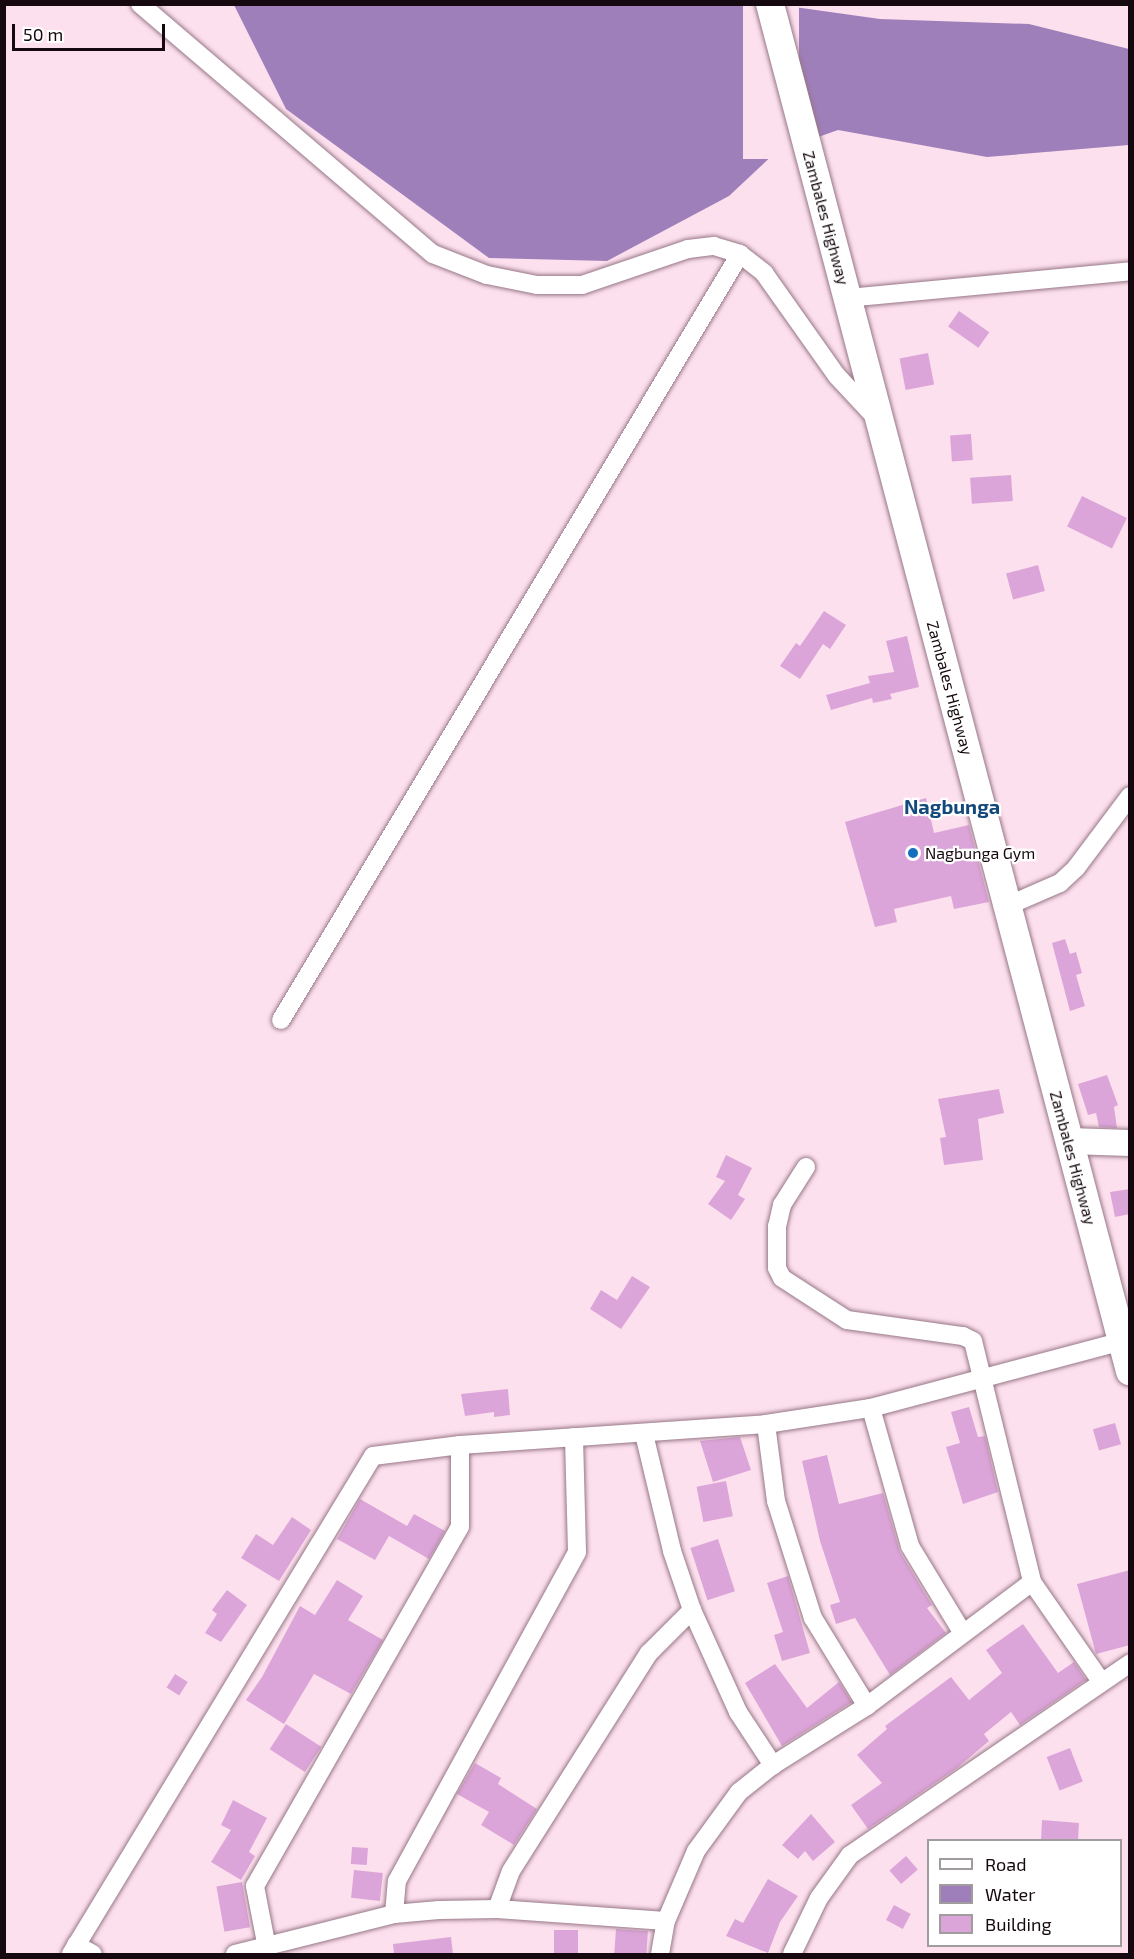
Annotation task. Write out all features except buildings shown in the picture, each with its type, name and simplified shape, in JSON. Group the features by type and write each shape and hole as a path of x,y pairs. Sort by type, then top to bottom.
{"main road":[{"name":"Zambales Highway","path":"770,4 1130,1371"}],"street":[{"path":"140,4 433,254 487,275 537,285 582,285 688,249 714,246 740,254 764,273 837,376 880,422"},
{"path":"281,1020 740,254"},
{"path":"847,298 1130,271"},
{"path":"1007,906 1060,883 1076,868 1130,796"},
{"path":"1069,1141 1130,1143"},
{"path":"806,1167 782,1206 777,1226 777,1268 782,1278 847,1320 968,1338 973,1341 1032,1582 1100,1680"},
{"path":"93,1954 74,1950 373,1456 460,1445 766,1424 871,1408 1122,1341"},
{"path":"871,1408 910,1546 962,1632"},
{"path":"766,1424 776,1501 813,1618 867,1706"},
{"path":"644,1434 670,1541 692,1610 738,1712 772,1765"},
{"path":"394,1914 397,1881 577,1552 574,1437"},
{"path":"267,1948 255,1886 460,1527 460,1445"},
{"path":"660,1954 666,1921 696,1851 739,1792 772,1765 867,1706 962,1632 1032,1582"},
{"path":"497,1909 510,1871 649,1653 692,1610"},
{"path":"792,1954 819,1898 850,1855 1100,1680 1130,1663"},
{"path":"235,1954 267,1948 394,1914 497,1909 666,1921"}],"water":[{"path":"773,4 880,19 1029,24 1129,49 1129,145 987,157 838,130 776,152 729,196 607,261 489,258 286,109 234,5"}],"pier":[{"path":"743,5 799,5 799,159 743,159"}],"place":[{"name":"Nagbunga Gym","path":"913,853"}],"district":[{"name":"Nagbunga","path":"952,806"}]}
